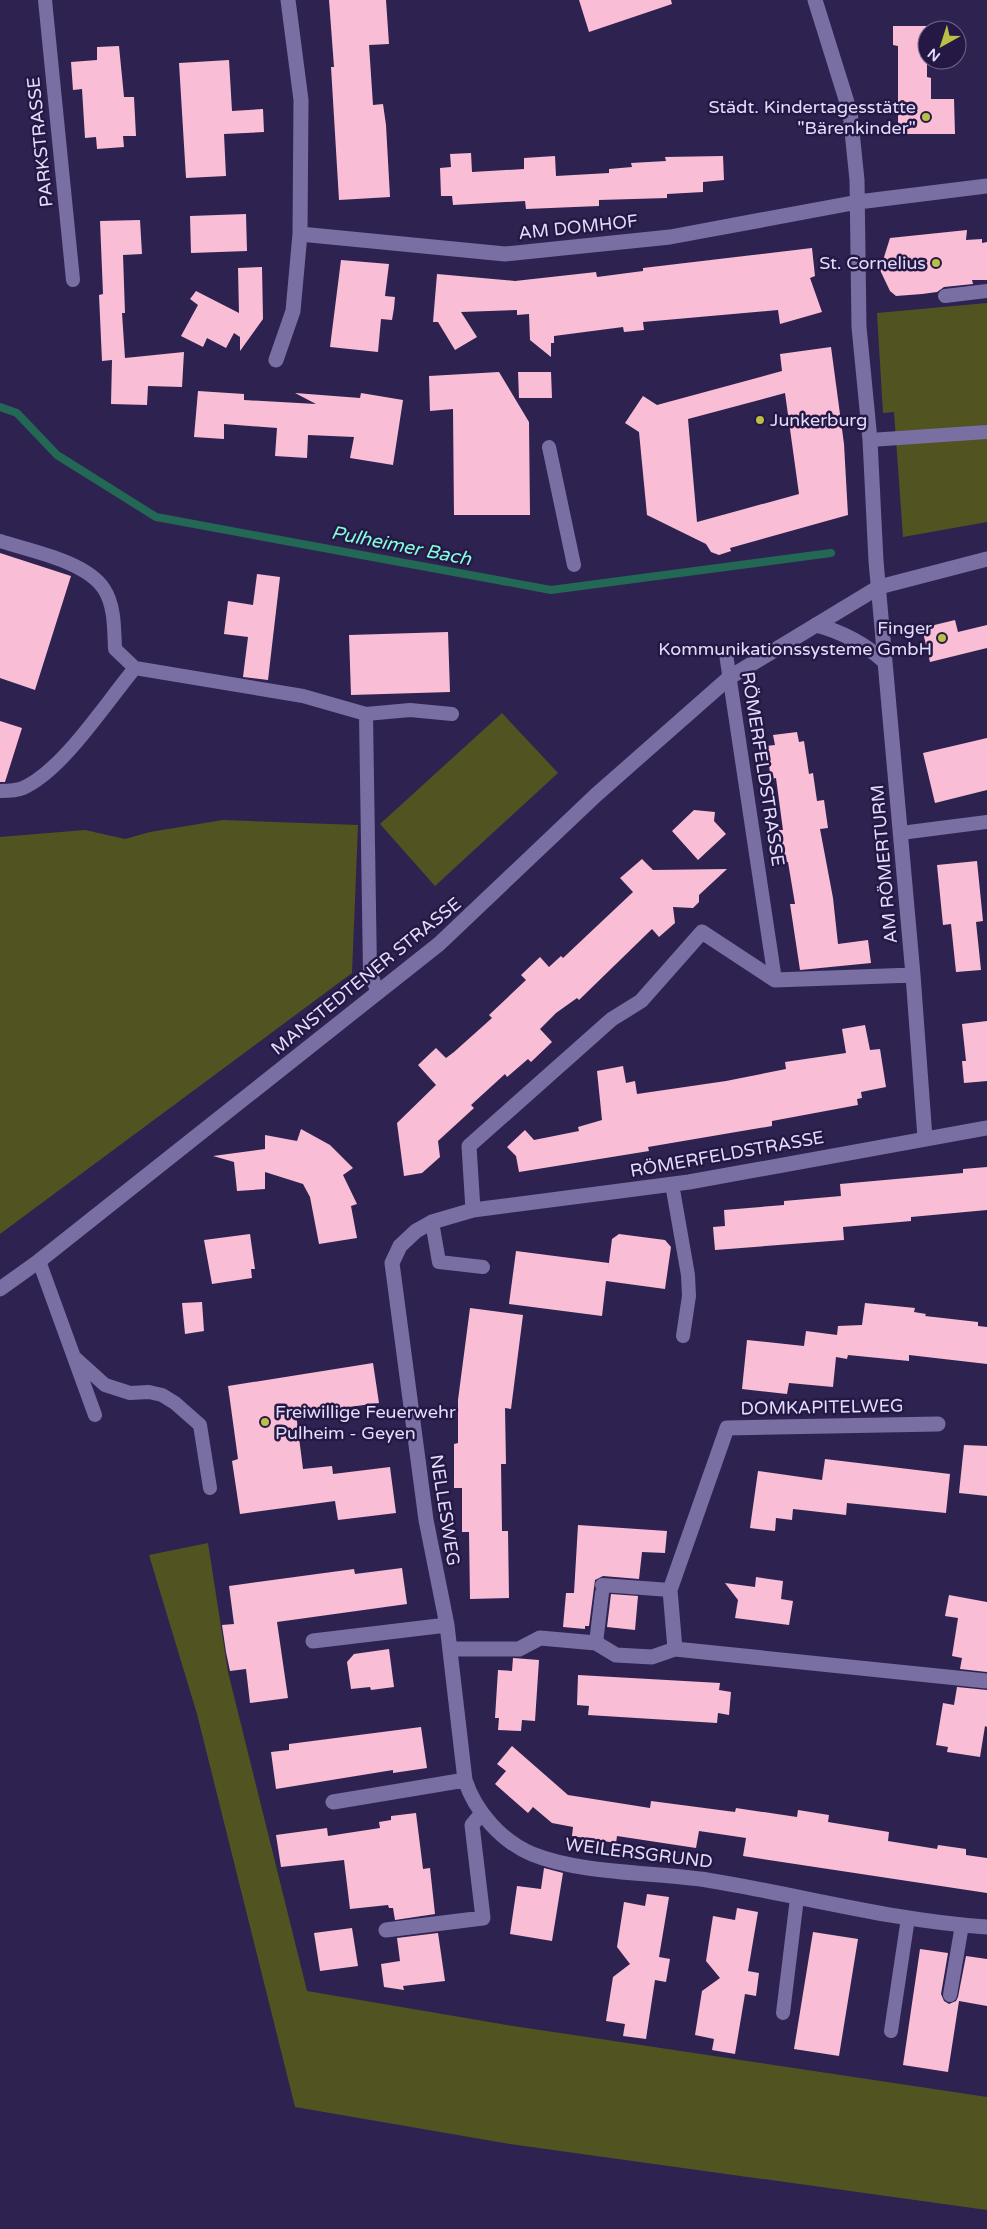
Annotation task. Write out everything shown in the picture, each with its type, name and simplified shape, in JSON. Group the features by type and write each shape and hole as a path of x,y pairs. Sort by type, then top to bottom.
{"street":[{"path":"276,360 293,311 300,234 301,100 288,0"},
{"name":"AM RÖMERTURM","path":"815,0 850,112 858,202 858,302 870,440 885,662 913,974 925,1138"},
{"name":"AM DOMHOF","path":"300,234 505,254 670,236 858,202 987,186"},
{"name":"MANSTEDTENER STRASSE","path":"0,1289 39,1261 439,944 596,795 730,676 879,587 987,559"},
{"path":"816,625 851,638 870,649 885,662"},
{"path":"473,1210 469,1146 612,1019 641,1001 702,932 775,980 913,974"},
{"name":"RÖMERFELDSTRASSE","path":"416,1231 432,1222 473,1210 672,1184 987,1128"},
{"name":"NELLESWEG","path":"416,1231 400,1246 392,1263 426,1520 447,1624 465,1780 470,1796"},
{"name":"DOMKAPITELWEG","path":"675,1649 670,1590 727,1428 938,1424"},
{"path":"313,1641 447,1624"},
{"path":"450,1649 519,1649 540,1638 596,1643 616,1655 652,1657 675,1649 987,1681"},
{"path":"333,1802 465,1780"},
{"name":"WEILERSGRUND","path":"470,1796 482,1813 512,1843 530,1853 559,1864 704,1880 908,1918 987,1927"},
{"path":"386,1930 483,1918 472,1825 482,1813"}],"lane":[{"name":"PARKSTRASSE","path":"45,0 73,280"},
{"path":"945,296 987,291"},
{"path":"870,440 987,432"},
{"path":"549,447 574,565"},
{"path":"0,541 60,560 91,575 104,589 113,613 115,649 135,668 303,696 366,714 410,710 452,714"},
{"name":"RÖMERFELDSTRASSE","path":"726,654 775,980"},
{"path":"0,791 21,789 41,778 58,763 135,668"},
{"path":"366,714 370,972 378,993"},
{"path":"900,833 987,822"},
{"path":"672,1184 688,1275 689,1296 683,1336"},
{"path":"432,1222 439,1262 483,1267"},
{"path":"39,1261 95,1415"},
{"path":"74,1357 105,1385 130,1393 149,1392 162,1395 176,1403 200,1425 210,1488"},
{"path":"596,1643 602,1589 670,1590"},
{"path":"784,2013 797,1898"},
{"path":"891,2031 908,1918"},
{"path":"950,1995 962,1925"}],"green space":[{"path":"987,303 987,522 903,537 894,412 883,413 877,313"},
{"path":"502,713 558,773 435,886 380,824"},
{"path":"223,820 358,825 352,973 0,1234 0,837 85,830 125,839 150,832"},
{"path":"208,1543 228,1672 307,1991 507,2025 987,2097 987,2210 510,2144 295,2107 197,1714 149,1555"}],"building":[{"path":"329,0 386,0 389,44 369,45 373,105 383,104 386,125 390,197 339,200 331,67 334,67"},
{"path":"579,0 671,0 672,4 589,32"},
{"path":"893,26 917,26 917,70 927,70 927,77 931,78 931,99 954,99 955,134 898,134 898,46 893,45"},
{"path":"119,46 124,97 134,97 136,136 123,136 124,147 97,149 96,137 85,138 82,89 73,90 71,62 97,60 97,47"},
{"path":"229,60 232,111 263,109 264,132 224,134 226,176 186,178 179,63"},
{"path":"471,153 472,172 524,169 524,158 555,156 556,176 609,173 609,169 632,167 631,163 666,161 665,157 723,156 724,180 703,182 703,192 667,194 667,198 599,200 599,206 526,209 525,201 453,205 452,196 441,196 440,168 451,167 450,154"},
{"path":"246,214 247,251 191,253 190,216"},
{"path":"140,220 142,254 123,255 125,313 122,313 125,358 184,352 182,387 148,386 147,405 111,404 112,360 102,361 99,295 103,294 100,221"},
{"name":"St. Cornelius","path":"967,230 966,240 982,239 982,243 987,242 987,280 972,280 973,284 944,287 937,292 922,294 896,296 890,291 880,270 890,238"},
{"path":"812,248 815,276 810,278 822,312 780,324 778,310 643,322 644,330 624,332 623,327 554,336 554,343 551,343 551,357 530,340 529,314 517,315 517,310 461,312 477,337 455,350 438,322 433,322 437,274 515,281 596,272 597,277 643,271 643,268"},
{"path":"341,260 389,264 385,296 395,297 394,308 392,320 381,319 378,352 330,347"},
{"path":"262,267 263,319 240,351 240,337 234,333 226,348 207,338 203,347 181,336 198,305 190,299 196,291 239,313 238,268"},
{"path":"831,347 844,444 848,515 730,548 731,551 719,555 711,552 706,544 647,515 639,432 625,423 643,396 657,405 782,371 780,354","holes":["785,393 799,494 697,522 688,419"]},
{"path":"499,372 529,422 530,515 454,515 453,409 430,411 429,376"},
{"path":"518,372 551,372 552,398 519,398"},
{"path":"198,391 244,394 244,400 316,404 295,393 360,398 361,393 403,400 393,465 350,458 354,437 308,435 307,458 275,456 277,428 224,424 224,439 194,437"},
{"path":"0,553 71,576 35,690 0,678"},
{"path":"257,574 280,577 268,680 243,677 248,637 224,634 228,601 253,605"},
{"name":"Finger Kommunikationssysteme GmbH","path":"955,620 958,632 987,625 987,648 930,662 922,628"},
{"path":"448,632 450,692 351,695 349,635"},
{"path":"0,721 22,728 5,782 0,782"},
{"path":"797,732 799,742 804,741 809,774 813,773 817,801 824,800 828,828 820,829 833,898 838,944 868,940 871,963 800,970 790,904 795,904 788,862 784,862 779,830 783,830 776,778 771,779 766,746 775,745 773,735"},
{"path":"987,738 987,790 935,803 923,753"},
{"path":"694,810 715,812 714,821 726,834 698,860 672,831"},
{"path":"642,859 653,870 727,869 699,895 699,902 693,908 673,907 675,923 659,937 652,929 579,1000 577,998 556,1013 540,1029 552,1042 531,1062 528,1059 507,1077 505,1074 471,1105 474,1108 438,1141 440,1157 422,1173 404,1176 397,1123 436,1085 418,1065 436,1048 446,1058 454,1052 492,1018 489,1015 526,980 521,975 540,957 549,967 561,956 563,958 633,892 620,878"},
{"path":"977,861 983,921 976,922 981,970 956,972 951,924 943,925 937,865"},
{"path":"987,1021 987,1081 964,1083 962,1061 966,1061 962,1024"},
{"path":"865,1025 870,1050 880,1049 886,1087 861,1092 862,1098 857,1099 858,1105 772,1121 772,1126 648,1147 649,1151 519,1172 516,1156 507,1147 525,1130 534,1140 579,1131 578,1127 602,1120 597,1071 623,1066 626,1083 635,1081 637,1094 726,1081 786,1069 785,1062 846,1053 842,1029"},
{"path":"301,1129 330,1145 353,1168 343,1175 357,1204 351,1206 357,1238 319,1244 310,1197 303,1184 265,1172 265,1189 237,1191 234,1162 213,1156 265,1149 265,1135 297,1141"},
{"path":"987,1167 987,1210 911,1217 911,1221 843,1227 844,1240 715,1250 713,1227 725,1226 724,1210 784,1205 784,1201 841,1196 840,1184 963,1173 963,1169"},
{"path":"250,1234 255,1269 251,1269 252,1278 212,1284 204,1240"},
{"path":"619,1234 665,1240 671,1247 665,1289 606,1281 602,1316 509,1304 516,1251 609,1263 612,1239"},
{"path":"202,1302 204,1331 185,1334 182,1303"},
{"path":"865,1303 915,1308 914,1312 926,1314 925,1316 978,1322 978,1326 987,1327 987,1364 909,1355 909,1361 848,1355 847,1359 836,1357 833,1387 789,1383 787,1394 742,1389 747,1340 804,1346 806,1331 837,1335 838,1326 862,1325"},
{"path":"470,1308 523,1315 511,1409 505,1408 506,1464 501,1464 502,1531 508,1531 509,1598 470,1599 469,1532 462,1532 462,1488 454,1488 454,1444 458,1443 458,1400"},
{"path":"373,1363 379,1403 296,1414 303,1469 332,1466 333,1474 390,1467 396,1513 338,1520 335,1501 240,1514 232,1461 238,1459 228,1386"},
{"path":"964,1445 987,1446 987,1496 959,1493"},
{"path":"825,1459 950,1474 946,1513 847,1503 846,1515 793,1509 792,1520 776,1518 775,1531 750,1528 758,1471 822,1480"},
{"path":"578,1525 667,1531 665,1553 642,1552 639,1579 603,1576 595,1580 589,1626 585,1626 585,1629 563,1627 566,1593 574,1593"},
{"path":"402,1568 407,1604 277,1622 288,1698 250,1703 246,1669 230,1671 226,1652 222,1625 234,1624 229,1586 354,1569 355,1574"},
{"path":"756,1577 783,1581 781,1599 793,1601 789,1625 735,1618 738,1600 725,1583 755,1587"},
{"path":"611,1594 638,1596 635,1630 607,1627"},
{"path":"949,1595 987,1602 987,1672 960,1669 962,1658 952,1656 958,1618 945,1616"},
{"path":"389,1649 394,1687 371,1690 370,1687 351,1689 347,1662 354,1654"},
{"path":"513,1658 539,1660 535,1721 522,1720 521,1731 498,1730 499,1718 495,1718 498,1670 512,1671"},
{"path":"578,1675 720,1683 719,1690 731,1692 729,1715 718,1713 717,1723 588,1715 589,1706 577,1705"},
{"path":"957,1687 987,1690 987,1727 985,1726 980,1757 947,1752 948,1747 936,1745 943,1703 954,1705"},
{"path":"421,1727 427,1768 393,1773 393,1770 276,1789 271,1752 289,1750 289,1744"},
{"path":"512,1746 568,1795 650,1808 651,1801 735,1812 736,1808 797,1817 798,1810 829,1815 828,1822 889,1832 888,1841 937,1849 938,1845 966,1849 966,1855 987,1858 987,1893 743,1856 746,1838 699,1831 696,1848 617,1836 616,1843 572,1836 573,1827 552,1823 533,1807 528,1813 495,1784 506,1771 497,1764"},
{"path":"416,1813 423,1869 430,1868 435,1914 395,1920 393,1908 389,1908 388,1905 350,1909 344,1860 281,1867 276,1835 327,1828 328,1836 380,1828 379,1822 391,1820 391,1816"},
{"path":"544,1868 563,1873 552,1941 510,1934 517,1886 541,1889"},
{"path":"647,1894 669,1897 659,1957 670,1959 666,1982 655,1980 646,2039 623,2036 625,2024 606,2021 613,1977 630,1964 617,1947 624,1902 645,1906"},
{"path":"737,1908 758,1912 748,1971 759,1973 756,1996 745,1994 735,2054 712,2050 714,2039 695,2035 702,1991 720,1978 706,1961 713,1916 735,1920"},
{"path":"352,1928 358,1966 320,1971 314,1933"},
{"path":"813,1932 858,1939 839,2056 794,2049"},
{"path":"438,1933 445,1981 403,1986 404,1990 384,1987 381,1964 400,1961 397,1938"},
{"path":"920,1949 948,1953 941,1994 944,2001 949,2004 956,2001 958,1997 966,1956 987,1959 987,2006 959,2001 948,2072 903,2065"}],"waterway":[{"name":"Pulheimer Bach","path":"0,407 17,413 57,455 156,517 551,590 831,553"}],"place":[{"name":"Städt. Kindertagesstätte \"Bärenkinder\"","path":"926,117"},
{"name":"St. Cornelius","path":"936,263"},
{"name":"Junkerburg","path":"760,420"},
{"name":"Finger Kommunikationssysteme GmbH","path":"942,638"},
{"name":"Freiwillige Feuerwehr Pulheim - Geyen","path":"265,1422"}]}
